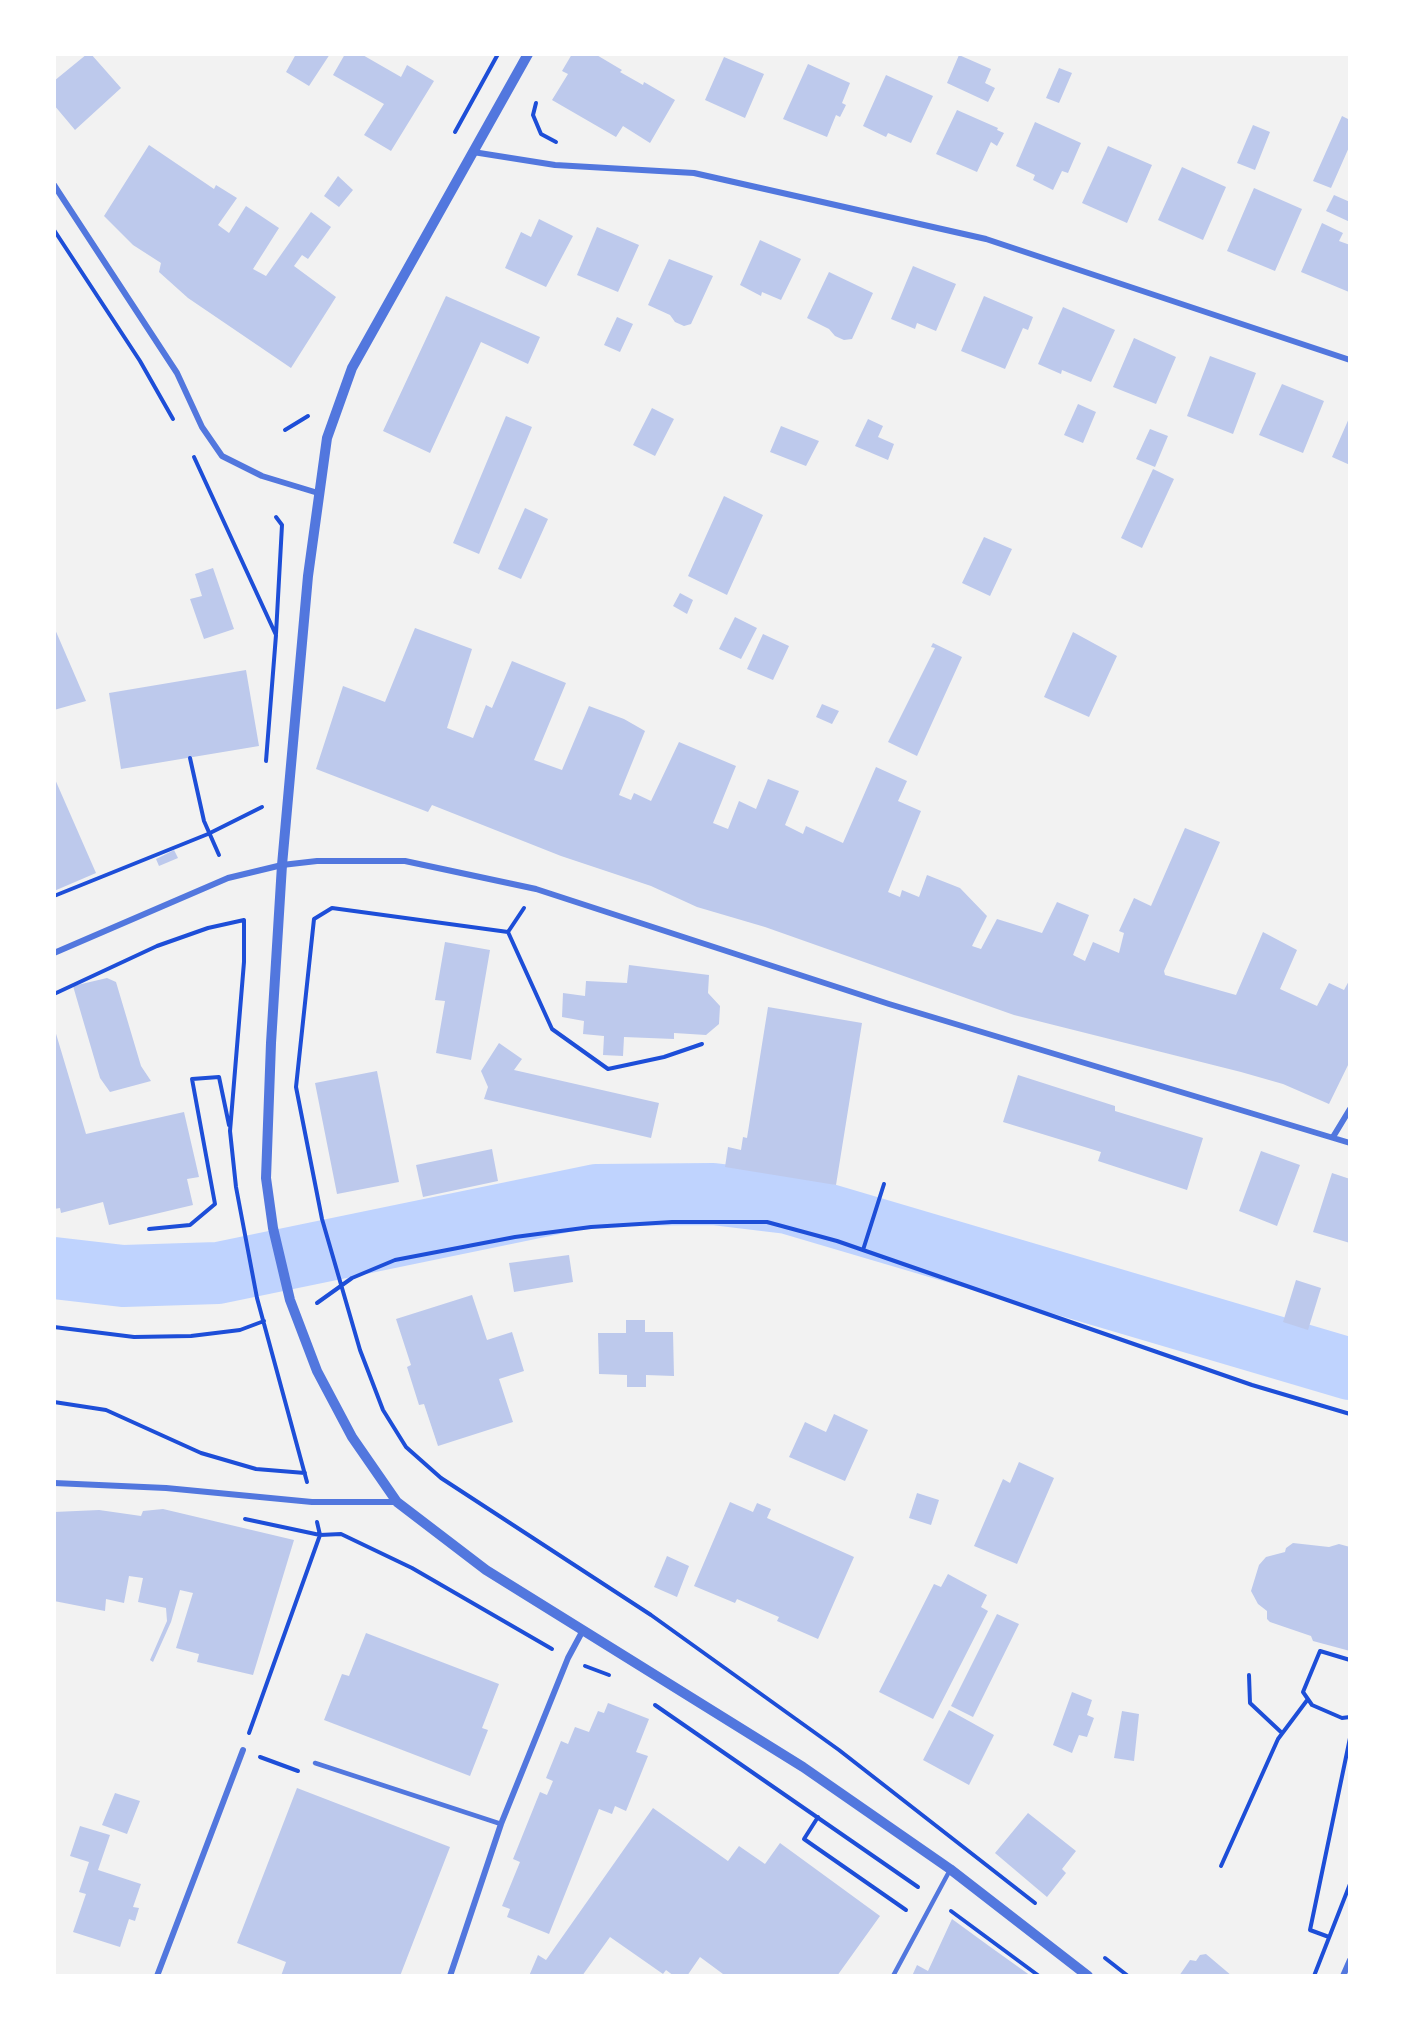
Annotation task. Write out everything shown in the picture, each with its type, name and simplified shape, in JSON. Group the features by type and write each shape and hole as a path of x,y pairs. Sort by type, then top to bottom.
{"street":[{"path":"528,54 352,368 327,438 308,576 282,866 267,1167 273,1228 290,1300 316,1371 352,1437 397,1502 486,1570 582,1632 769,1744 950,1869 1088,1976"},
{"path":"472,152 555,165 694,173 986,239 1350,360"},
{"path":"54,185 177,373 202,428 222,456 261,476 318,493"},
{"path":"54,953 228,878 316,861 405,861 536,889 889,1004 1350,1143"},
{"path":"1334,1137 1350,1109"},
{"path":"54,1483 166,1488 312,1502 397,1502"},
{"path":"450,1976 501,1824 567,1658 582,1632"},
{"path":"157,1976 243,1750"},
{"path":"1343,1976 1350,1960"}],"lane":[{"path":"315,1763 501,1824"},
{"path":"893,1976 950,1869"}],"path":[{"path":"485,75 498,54"},
{"path":"536,103 532,115 542,134 558,144"},
{"path":"54,230 140,361 174,421"},
{"path":"191,451 276,634"},
{"path":"265,764 282,525 276,517"},
{"path":"190,758 208,834 219,855"},
{"path":"54,896 208,834 262,809 263,798"},
{"path":"508,932 536,889"},
{"path":"508,932 332,908 314,919 296,1087 322,1219 337,1275 383,1410 406,1447 441,1478 651,1615 839,1750 1036,1903"},
{"path":"54,994 157,946 208,928 244,920 244,962 230,1131"},
{"path":"508,932 552,1029 608,1069 664,1057 702,1044"},
{"path":"149,1229 190,1225 215,1204 192,1079 219,1077 230,1131 236,1187 257,1298 320,1535 243,1750 296,1771 315,1763"},
{"path":"863,1250 884,1184"},
{"path":"316,1303 341,1288 352,1278 395,1260 515,1237 591,1227 672,1222 767,1222 863,1250 1252,1385 1350,1414"},
{"path":"54,1327 134,1337 191,1336 240,1330 264,1321"},
{"path":"54,1402 106,1410 201,1453 256,1469 305,1473"},
{"path":"1350,1660 1320,1651 1303,1692 1312,1705 1342,1718 1350,1717"},
{"path":"1249,1675 1250,1704 1282,1733"},
{"path":"1221,1866 1282,1733 1308,1699"},
{"path":"1329,1937 1310,1930 1350,1738"},
{"path":"818,1817 804,1839 922,1920"},
{"path":"1314,1976 1350,1884"},
{"path":"1100,1954 1128,1976"}],"building":[{"path":"87,54 91,54 121,88 75,130 54,105 54,81"},
{"path":"296,54 330,54 309,86 286,72"},
{"path":"345,54 361,54 401,77 407,65 434,81 391,151 364,135 384,104 333,75"},
{"path":"572,54 595,54 622,70 620,72 643,85 644,82 675,100 650,143 623,126 616,137 552,100 568,74 562,71"},
{"path":"959,55 991,69 985,83 995,88 988,102 947,83"},
{"path":"724,57 764,74 745,118 705,100"},
{"path":"808,64 850,83 842,103 846,105 840,117 836,115 827,137 783,119"},
{"path":"1059,68 1072,73 1059,103 1046,98"},
{"path":"886,75 933,96 911,143 888,133 886,137 863,126"},
{"path":"957,110 998,128 997,130 1004,133 997,146 991,142 977,172 936,154"},
{"path":"1342,116 1350,120 1350,145 1331,188 1313,181"},
{"path":"1035,122 1081,143 1068,173 1062,171 1053,190 1033,180 1035,175 1016,166"},
{"path":"1253,125 1270,132 1255,170 1237,163"},
{"path":"149,145 214,189 216,185 237,198 218,225 229,233 246,206 279,228 253,269 266,276 311,212 331,227 308,259 302,255 294,266 336,297 291,368 188,298 159,272 161,263 133,245 104,216"},
{"path":"1108,146 1152,165 1127,223 1082,203"},
{"path":"1182,167 1226,187 1203,240 1158,220"},
{"path":"338,176 353,190 339,207 324,196"},
{"path":"1254,188 1302,209 1275,271 1227,251"},
{"path":"1334,195 1350,202 1350,222 1326,211"},
{"path":"539,219 573,236 546,287 505,268 521,232 531,237"},
{"path":"1322,223 1343,233 1339,241 1350,245 1349,292 1301,272"},
{"path":"597,227 639,245 618,292 577,275"},
{"path":"760,240 801,259 781,300 762,292 761,296 740,285"},
{"path":"669,259 713,276 691,324 684,326 675,322 670,315 648,305"},
{"path":"913,266 956,284 936,331 917,323 915,329 891,319"},
{"path":"829,272 873,293 852,339 844,340 835,336 829,329 807,318"},
{"path":"446,296 540,337 528,364 481,342 430,453 383,431"},
{"path":"984,296 1033,317 1028,330 1023,328 1005,369 961,351"},
{"path":"1063,307 1115,330 1091,382 1062,370 1061,374 1038,364"},
{"path":"617,317 633,324 620,352 604,345"},
{"path":"1134,338 1176,357 1156,404 1113,387"},
{"path":"1210,356 1256,373 1233,434 1187,416"},
{"path":"1282,384 1324,401 1303,453 1259,435"},
{"path":"1078,404 1096,412 1083,443 1064,435"},
{"path":"652,408 674,419 655,456 633,445"},
{"path":"506,416 532,427 479,554 453,543"},
{"path":"1350,416 1350,465 1332,457"},
{"path":"868,419 883,426 878,437 894,444 888,460 855,446"},
{"path":"781,426 819,441 806,466 770,452"},
{"path":"1150,429 1168,436 1155,467 1136,459"},
{"path":"1153,469 1174,479 1142,548 1121,538"},
{"path":"724,496 763,515 727,595 688,576"},
{"path":"525,508 548,519 521,579 498,569"},
{"path":"984,537 1012,549 990,596 962,583"},
{"path":"213,568 234,629 204,639 190,599 202,596 195,574"},
{"path":"680,593 693,600 687,614 673,606"},
{"path":"735,617 757,628 741,659 719,649"},
{"path":"54,627 86,701 54,710"},
{"path":"415,628 472,649 447,728 473,738 486,705 492,708 512,661 566,683 534,760 562,770 589,706 624,719 645,731 619,795 631,800 634,793 651,801 679,742 736,766 713,823 728,829 739,801 756,809 768,779 799,791 785,825 803,834 806,826 843,843 876,767 907,781 898,801 921,811 888,892 900,897 902,890 919,897 927,875 960,888 987,916 972,946 981,949 997,919 1042,933 1057,902 1089,915 1073,955 1085,961 1093,942 1119,953 1124,933 1119,931 1134,898 1151,906 1185,828 1220,842 1164,971 1165,975 1236,995 1263,932 1297,950 1280,989 1317,1006 1329,983 1344,990 1350,979 1350,1061 1329,1104 1283,1084 1241,1072 1014,1015 765,927 697,907 651,886 561,856 432,805 428,812 316,769 343,686 385,702"},
{"path":"1073,632 1117,656 1089,717 1044,697"},
{"path":"763,634 789,646 773,680 747,669"},
{"path":"933,643 962,657 917,756 888,742 935,648 931,647"},
{"path":"246,670 259,746 121,769 109,693"},
{"path":"822,704 839,711 832,724 816,717"},
{"path":"54,777 96,873 54,891"},
{"path":"174,850 178,858 159,866 156,859"},
{"path":"445,942 490,950 471,1060 436,1053 445,1001 435,1000"},
{"path":"629,965 709,975 708,993 720,1006 719,1024 706,1035 674,1033 674,1039 624,1037 623,1056 603,1055 604,1036 583,1034 584,1021 562,1017 563,993 585,996 586,981 627,983"},
{"path":"107,978 116,982 141,1066 151,1081 110,1092 100,1078 73,986"},
{"path":"768,1007 862,1023 836,1185 725,1167 728,1147 741,1150 743,1137 747,1138"},
{"path":"54,1027 86,1134 184,1112 199,1177 187,1179 193,1205 109,1225 103,1202 61,1213 60,1208 54,1209"},
{"path":"499,1043 522,1059 514,1070 659,1103 651,1138 484,1099 488,1087 481,1071"},
{"path":"377,1071 399,1182 337,1194 315,1083"},
{"path":"1018,1075 1115,1106 1115,1111 1203,1138 1187,1190 1098,1161 1101,1152 1003,1122"},
{"path":"492,1149 498,1181 423,1197 416,1165"},
{"path":"1261,1151 1300,1165 1277,1226 1239,1211"},
{"path":"1332,1173 1350,1179 1350,1243 1313,1232"},
{"path":"569,1255 573,1282 514,1292 509,1263"},
{"path":"1296,1280 1321,1288 1308,1330 1283,1322"},
{"path":"472,1295 487,1340 512,1332 524,1371 499,1379 513,1422 438,1446 424,1404 419,1405 407,1367 411,1365 396,1319"},
{"path":"626,1320 645,1320 645,1332 673,1332 674,1376 646,1375 646,1387 627,1387 627,1375 599,1374 598,1333 626,1333"},
{"path":"834,1414 868,1430 845,1481 789,1457 805,1422 826,1432"},
{"path":"1019,1462 1054,1478 1017,1564 974,1546 1003,1479 1010,1483"},
{"path":"917,1493 939,1500 931,1525 909,1518"},
{"path":"730,1502 753,1512 757,1503 771,1509 767,1518 854,1557 818,1639 777,1621 779,1617 737,1599 735,1603 694,1586"},
{"path":"163,1509 294,1540 253,1675 197,1662 199,1654 176,1648 193,1593 180,1590 171,1622 153,1662 150,1660 167,1621 166,1608 138,1602 143,1578 129,1576 124,1603 106,1599 105,1611 54,1601 54,1512 99,1510 141,1516 143,1511"},
{"path":"1293,1543 1329,1547 1339,1544 1350,1547 1350,1651 1313,1641 1311,1636 1270,1622 1267,1619 1267,1611 1258,1604 1251,1591 1259,1565 1266,1557 1285,1552 1286,1548"},
{"path":"667,1556 689,1566 677,1597 654,1587"},
{"path":"948,1574 987,1595 981,1607 988,1611 933,1719 879,1692 934,1584 941,1587"},
{"path":"997,1614 1019,1624 973,1717 951,1706"},
{"path":"366,1633 499,1684 482,1728 488,1730 470,1776 324,1720 342,1674 349,1676"},
{"path":"1072,1692 1092,1700 1087,1715 1094,1718 1087,1737 1079,1735 1072,1753 1053,1745"},
{"path":"608,1703 649,1719 636,1752 648,1756 626,1811 615,1806 612,1814 599,1809 549,1934 507,1917 510,1909 502,1906 520,1862 513,1859 540,1792 547,1795 553,1781 546,1778 561,1741 568,1744 575,1727 589,1732 598,1711 604,1713"},
{"path":"949,1710 994,1735 969,1785 923,1760"},
{"path":"1122,1711 1139,1714 1134,1761 1114,1758"},
{"path":"297,1788 450,1847 400,1976 281,1976 286,1962 237,1943"},
{"path":"115,1793 140,1801 127,1834 102,1825"},
{"path":"653,1808 728,1861 739,1846 765,1864 780,1843 880,1916 837,1976 722,1976 723,1974 700,1957 687,1976 674,1976 666,1970 663,1974 610,1937 582,1976 529,1976 538,1955 546,1960"},
{"path":"1028,1813 1076,1851 1062,1869 1066,1873 1047,1897 995,1853"},
{"path":"80,1826 110,1835 98,1870 141,1884 133,1907 139,1908 135,1921 129,1919 120,1947 73,1932 86,1894 79,1892 89,1862 70,1856"},
{"path":"952,1919 1031,1976 912,1976 917,1965 928,1971"},
{"path":"1206,1954 1232,1976 1179,1976 1190,1960 1196,1961 1200,1955"}],"waterway":[{"path":"54,1268 123,1276 218,1273 596,1195 713,1194 788,1203 1350,1369"}]}
